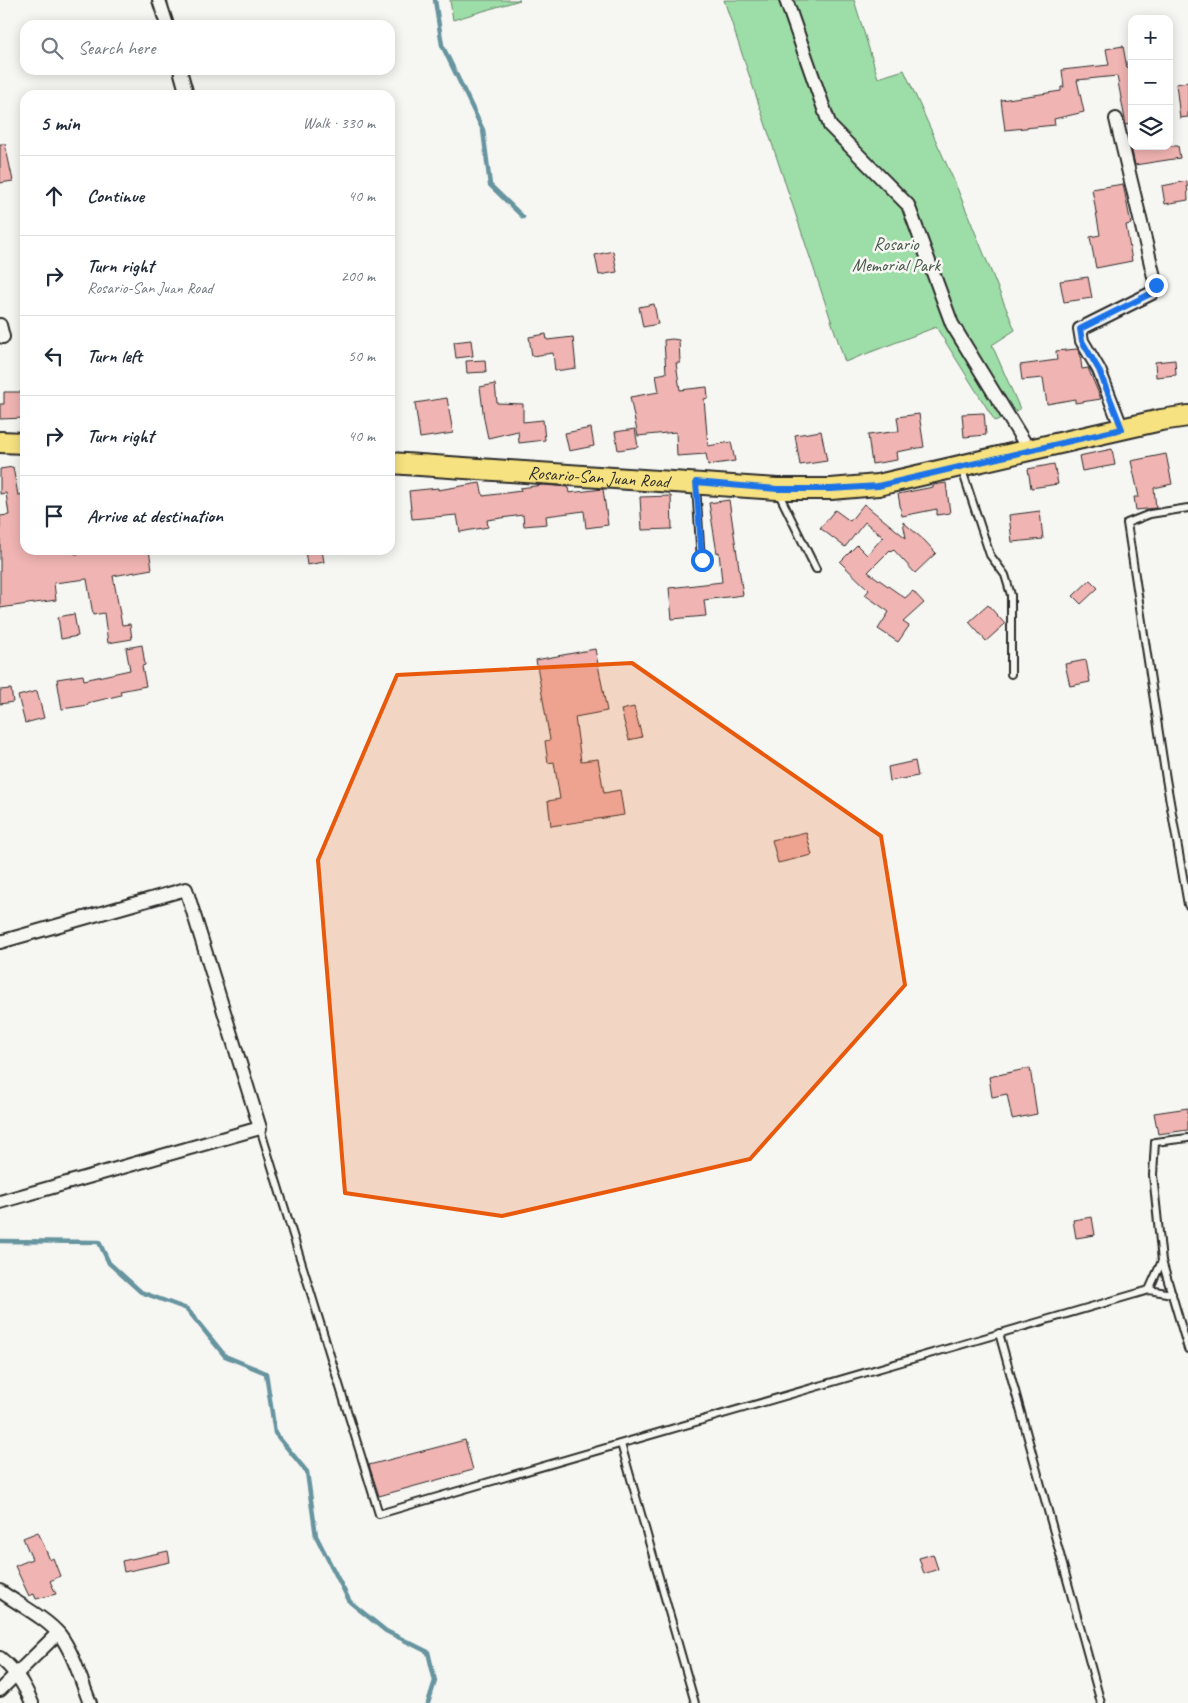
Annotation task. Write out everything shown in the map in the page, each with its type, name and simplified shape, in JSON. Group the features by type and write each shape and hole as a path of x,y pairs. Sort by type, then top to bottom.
{"main road":[{"name":"Rosario-San Juan Road","path":"395,463 696,482 777,489 831,489 878,486 1161,420 1188,416"},
{"path":"0,442 20,443"}],"street":[{"path":"160,0 166,20"},
{"path":"786,0 830,126 908,205 952,324 1029,450"},
{"path":"181,75 186,90"},
{"path":"1116,119 1156,285 1152,293 1080,329 1082,341 1099,370 1122,429"},
{"path":"0,942 186,889 260,1128 0,1202"},
{"path":"0,1591 49,1624 58,1634 70,1653 90,1703"},
{"path":"0,1690 58,1634"},
{"path":"0,1658 16,1675 27,1691 32,1703"}],"lane":[{"path":"961,466 990,555 1005,575 1011,595 1010,674"},
{"path":"696,482 702,560"},
{"path":"777,489 816,569"},
{"path":"1188,508 1150,514 1127,523 1166,780 1188,905"},
{"path":"260,1128 379,1514 1149,1290 1172,1294"},
{"path":"1188,1138 1155,1142 1153,1175 1162,1261 1188,1349"},
{"path":"1149,1290 1162,1261"},
{"path":"999,1333 1100,1703"},
{"path":"620,1444 695,1703"}],"highlighted area":[{"path":"632,663 881,836 905,985 750,1159 502,1216 345,1193 318,860 397,675"}],"green space":[{"path":"450,0 520,0 453,20"},
{"name":"Rosario Memorial Park","path":"724,0 854,0 878,78 904,70 955,183 1015,330 992,345 1020,409 995,421 936,327 845,362"}],"building":[{"path":"1123,46 1128,68 1128,125 1126,125 1117,76 1077,80 1084,112 1054,119 1055,125 1005,130 1001,100 1061,91 1061,87 1064,87 1062,70 1109,65 1106,49"},
{"path":"1188,82 1188,117 1180,118 1176,84"},
{"path":"0,144 5,144 13,181 0,183"},
{"path":"1173,146 1178,146 1180,158 1135,165 1132,150 1173,150"},
{"path":"1187,181 1188,200 1165,204 1162,186"},
{"path":"1123,184 1131,224 1126,225 1132,261 1096,268 1090,237 1100,235 1092,189"},
{"path":"613,251 617,272 599,275 595,255"},
{"path":"1088,277 1092,298 1064,302 1060,281"},
{"path":"654,304 658,324 643,327 639,307"},
{"path":"546,334 547,340 573,337 576,368 555,371 553,353 532,356 529,337"},
{"path":"471,340 473,356 456,358 454,342"},
{"path":"664,340 679,340 680,363 676,363 680,390 707,387 708,398 704,399 708,446 731,442 735,461 708,465 706,454 677,456 676,432 638,436 630,397 659,392 656,375 666,373"},
{"path":"1077,349 1080,354 1082,369 1088,368 1101,399 1075,403 1075,399 1047,404 1043,378 1022,380 1020,365 1057,360 1056,351"},
{"path":"485,360 486,372 467,373 466,361"},
{"path":"1175,360 1176,375 1156,377 1155,362"},
{"path":"495,384 497,403 523,404 523,422 543,420 545,440 519,443 518,431 488,438 480,387"},
{"path":"4,392 20,392 20,418 0,419 0,404 4,404"},
{"path":"447,398 453,433 420,438 415,403"},
{"path":"984,413 986,435 964,437 962,414"},
{"path":"919,414 924,447 896,452 897,460 872,464 868,435 899,431 897,417"},
{"path":"591,428 594,446 569,451 565,433"},
{"path":"635,429 638,447 618,450 615,432"},
{"path":"821,431 827,461 800,465 795,435"},
{"path":"1112,449 1115,465 1082,471 1079,456"},
{"path":"1166,454 1172,484 1154,488 1156,508 1136,510 1134,497 1139,497 1131,461"},
{"path":"1054,464 1058,484 1031,488 1028,469"},
{"path":"13,467 18,495 20,495 20,555 150,555 152,569 113,576 122,625 130,624 132,639 108,643 104,613 93,615 87,579 54,583 56,600 0,608 0,516 9,515 6,493 0,494 0,469"},
{"path":"480,483 483,496 521,491 520,488 543,485 568,487 569,493 603,489 608,525 586,528 584,511 546,516 547,524 524,526 523,515 487,520 488,527 460,532 457,515 412,519 409,491 438,488 438,490"},
{"path":"946,483 950,513 937,515 937,509 902,516 898,494"},
{"path":"671,496 672,529 642,530 640,497"},
{"path":"729,500 743,595 704,600 706,616 672,619 669,588 722,582 719,552 717,553 709,503"},
{"path":"864,504 906,538 903,522 936,553 915,573 893,549 868,572 905,598 913,591 924,603 903,622 909,626 898,642 878,629 889,612 865,595 869,590 840,562 857,545 867,555 883,537 865,522 845,547 820,528 835,510 850,521"},
{"path":"1040,511 1043,539 1012,542 1009,515"},
{"path":"306,555 323,555 324,562 307,565"},
{"path":"1090,580 1098,588 1081,604 1073,596"},
{"path":"988,605 1005,624 986,641 969,622"},
{"path":"74,614 78,636 61,639 58,617"},
{"path":"142,645 145,665 142,666 146,686 120,691 121,695 88,703 88,705 62,709 57,679 83,675 84,680 130,670 126,648"},
{"path":"595,649 607,711 575,717 581,761 598,759 604,793 620,790 624,815 551,826 548,801 560,799 554,762 548,763 545,741 550,740 536,660"},
{"path":"1086,660 1090,682 1070,686 1065,664"},
{"path":"11,689 13,702 0,704 0,690"},
{"path":"37,691 44,718 25,723 18,696"},
{"path":"634,707 642,737 629,740 621,710"},
{"path":"915,761 918,776 890,781 888,767"},
{"path":"806,832 812,855 778,863 772,840"},
{"path":"1030,1068 1037,1114 1012,1119 1007,1094 992,1097 989,1077"},
{"path":"1188,1108 1188,1130 1158,1134 1154,1113"},
{"path":"1092,1217 1095,1235 1076,1238 1073,1220"},
{"path":"465,1440 473,1470 379,1496 369,1465"},
{"path":"38,1532 50,1560 53,1558 60,1576 50,1581 56,1594 36,1599 34,1594 29,1596 15,1566 32,1559 23,1538"},
{"path":"168,1551 170,1562 124,1572 122,1561"},
{"path":"933,1554 938,1569 924,1574 919,1558"}],"waterway":[{"path":"435,0 442,45 483,130 490,185 523,217"},
{"path":"0,1241 99,1242 109,1263 141,1292 187,1309 225,1356 266,1373 275,1433 307,1472 316,1536 350,1602 386,1631 428,1652 435,1681 428,1703"}],"route":[{"path":"702,560 696,482 777,489 831,489 878,486 1122,429 1099,370 1082,341 1080,329 1152,293 1156,285"}]}
